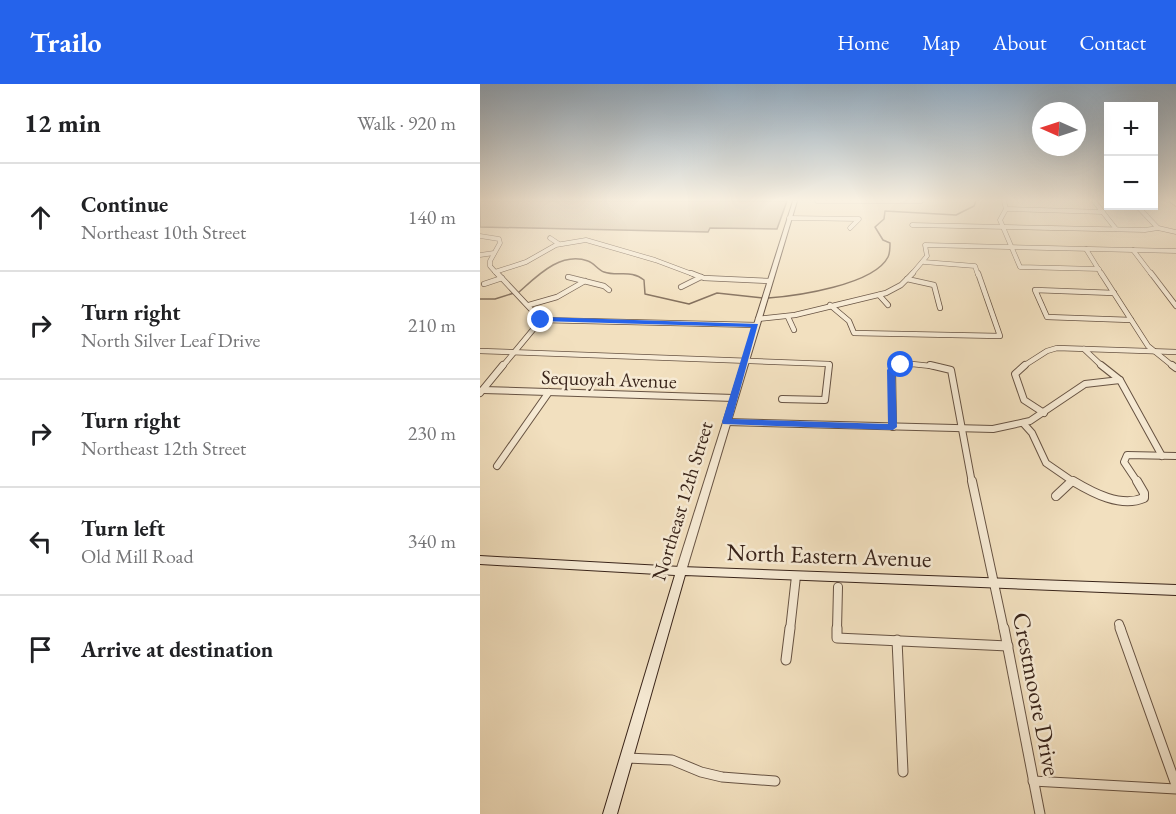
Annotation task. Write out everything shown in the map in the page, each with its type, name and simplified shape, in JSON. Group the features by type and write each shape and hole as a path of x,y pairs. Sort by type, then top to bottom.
{"main road":[{"name":"North Eastern Avenue","path":"480,560 796,576 1176,590"},
{"name":"Northeast 12th Street","path":"610,814 681,571"}],"street":[{"name":"Northeast 12th Street","path":"681,571 784,235"},
{"path":"1007,235 1020,267 1099,269"},
{"path":"480,236 498,239 500,243 490,264 541,320"},
{"path":"550,238 559,244"},
{"path":"495,272 526,262 559,244 578,241 596,242 701,277 769,281"},
{"path":"541,320 758,320 786,317 879,295 896,288 924,262 927,256 925,245 1176,251"},
{"path":"1086,249 1153,351 1176,368"},
{"path":"1133,250 1176,306"},
{"path":"480,255 494,253"},
{"path":"830,305 849,321 854,333 1000,336 975,266 924,262"},
{"path":"568,277 604,286 609,290"},
{"path":"681,287 701,277"},
{"path":"484,284 502,279"},
{"path":"907,279 934,285 940,308"},
{"path":"529,305 557,297 585,281"},
{"path":"1113,292 1035,290 1047,317 1131,320"},
{"path":"879,295 888,305"},
{"path":"786,317 794,330"},
{"path":"482,392 541,320"},
{"path":"1044,413 1024,400 1016,372 1051,349 1176,352"},
{"path":"1084,349 1089,356 1120,380 1162,456"},
{"path":"480,351 829,364 825,400 782,399"},
{"name":"Crestmoore Drive","path":"893,427 892,368 901,365 949,369 952,373 979,519 995,582 1040,814"},
{"path":"727,422 993,429 1023,423 1044,413 1082,385 1095,381 1120,380"},
{"name":"Sequoyah Avenue","path":"482,392 734,398"},
{"path":"497,466 549,392"},
{"path":"1023,423 1034,434 1045,462 1072,481 1102,497 1141,501 1144,498 1144,493 1124,462 1124,458 1130,453 1176,456"},
{"path":"1056,496 1072,481"},
{"path":"786,660 796,576"},
{"path":"838,587 837,638 1008,646"},
{"path":"1033,781 1176,787 1119,624"},
{"path":"897,640 903,772"},
{"path":"626,758 672,760 701,772 722,777 775,781"}],"waterway":[{"path":"768,298 815,292 867,275 880,267 890,252 890,243 883,240 880,235"},
{"path":"519,292 550,267 568,259 578,259 590,262 604,272 639,277 644,280 645,294 689,304 717,293 763,298"},
{"path":"480,299 495,299 514,293"}],"route":[{"path":"541,320 756,325 727,422 893,427 890,377 892,368 901,365"}]}
